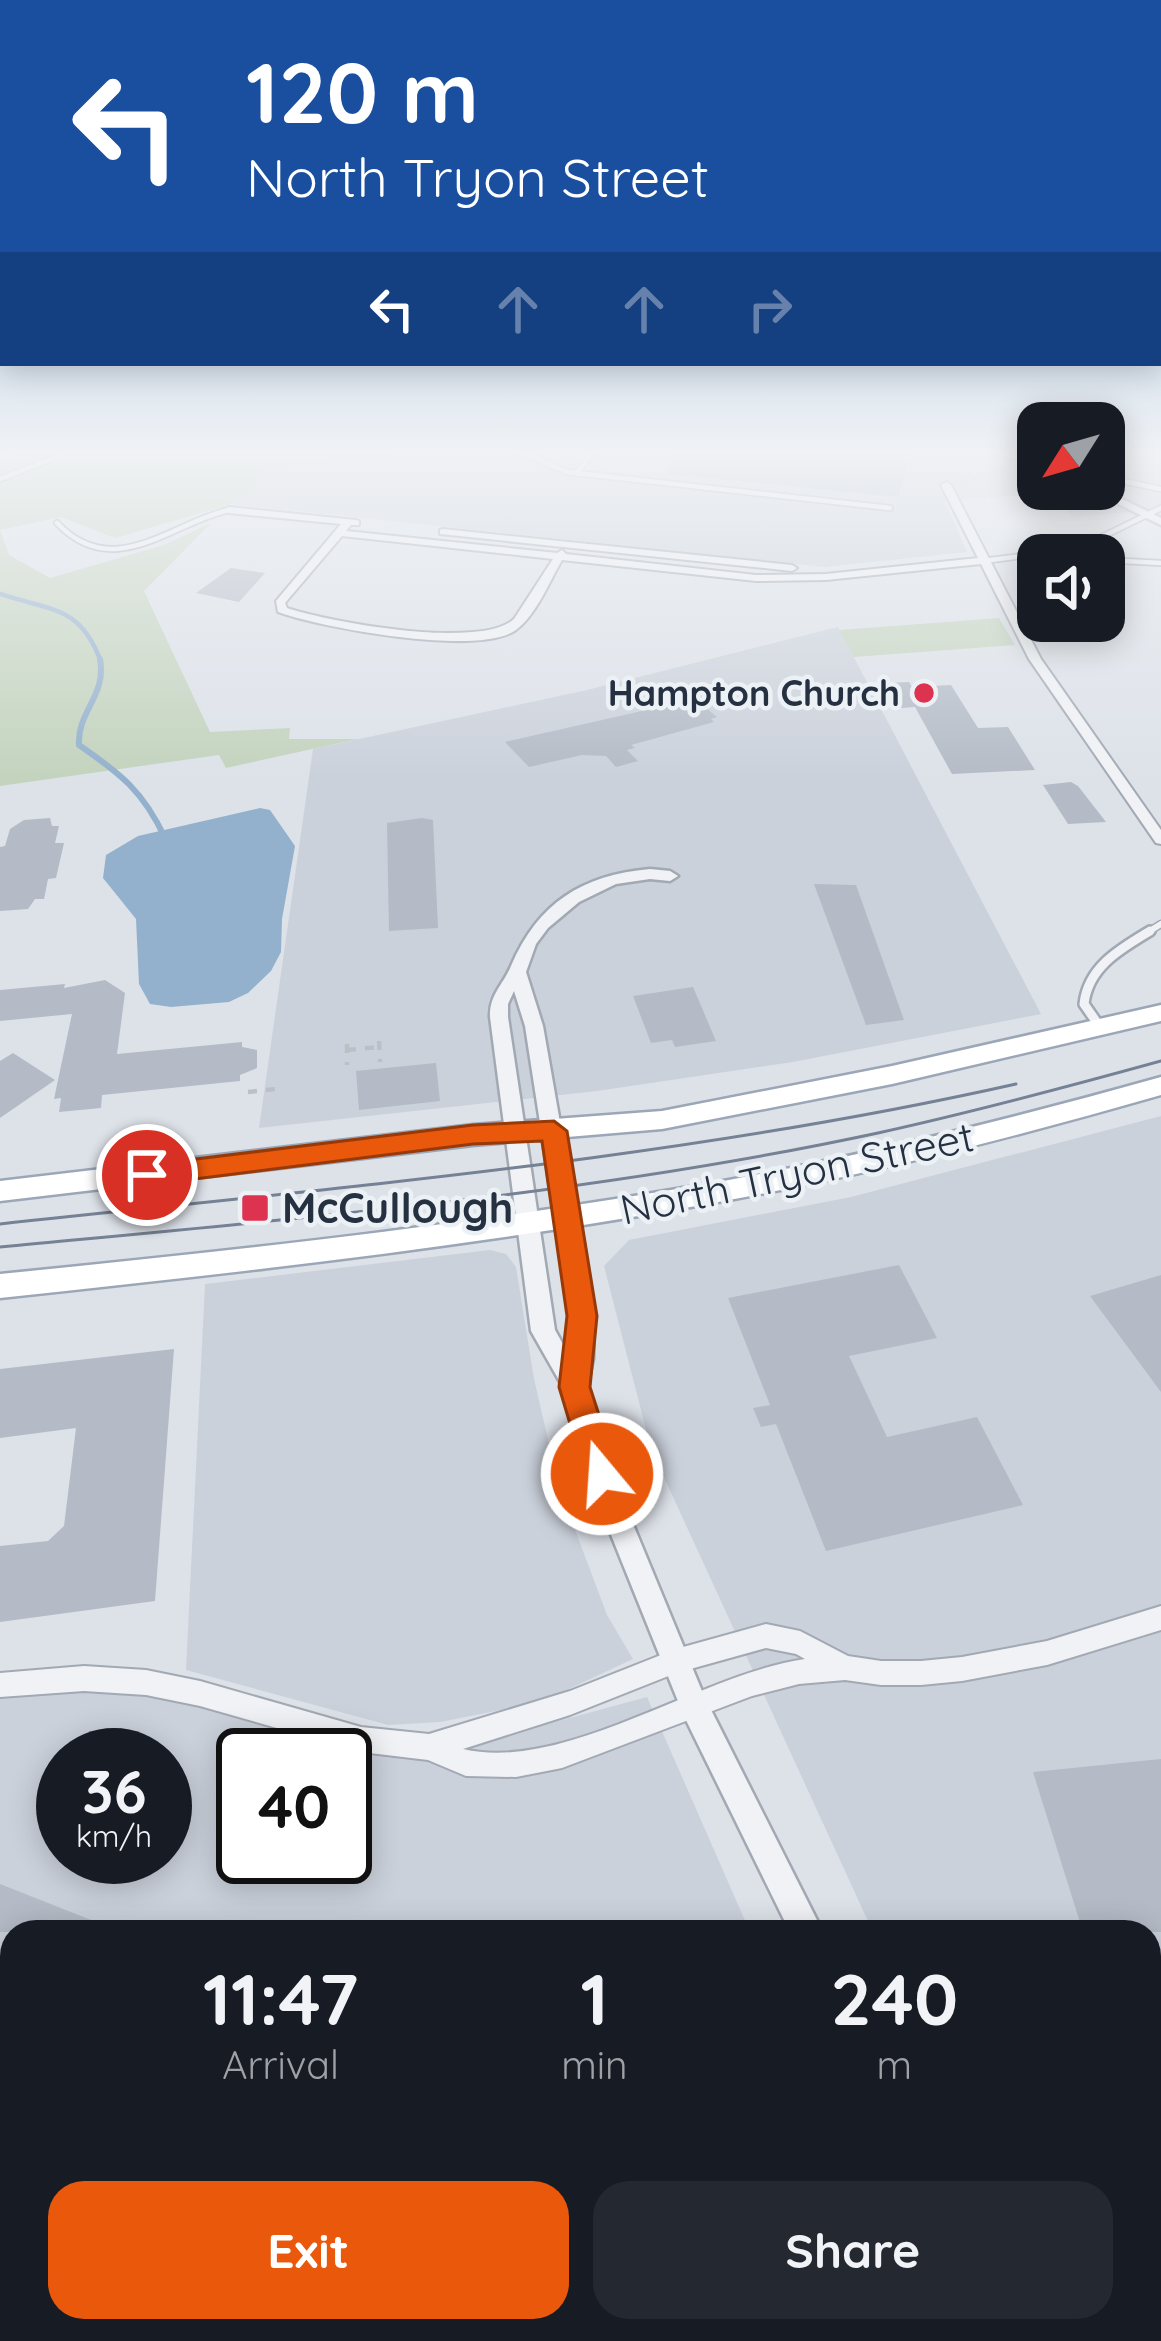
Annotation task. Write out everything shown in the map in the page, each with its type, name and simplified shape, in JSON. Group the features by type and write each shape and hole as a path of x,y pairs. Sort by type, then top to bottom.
{"main road":[{"name":"North Tryon Street","path":"0,1191 708,1112 1161,1013"},
{"name":"North Tryon Street","path":"0,1286 565,1219 846,1168 1161,1086"}],"street":[{"path":"315,561 283,599 282,610 477,638 512,627 556,561"},
{"path":"597,561 729,576 850,574 980,561"},
{"path":"730,561 850,574"},
{"path":"983,561 1035,659 1161,840"},
{"path":"670,876 611,880 571,901 540,927 497,1007 543,1331 574,1387 610,1500 694,1706 801,1920"},
{"path":"518,973 530,1007 554,1131 582,1316 574,1387"},
{"path":"429,1747 570,1703 676,1661 777,1636 845,1668 880,1674 951,1668 1088,1640 1161,1618"},
{"path":"0,1685 66,1678 148,1684 358,1742 429,1747 476,1764 526,1762 782,1675 845,1668"}],"lane":[{"path":"1128,561 1161,563"},
{"path":"1100,1027 1084,1004 1090,982 1110,959 1161,924"}],"path":[{"path":"347,1065 347,1047 379,1044 380,1062"},
{"path":"248,1092 275,1089"}],"shaded area":[{"path":"771,561 879,561 825,567"},
{"path":"838,627 1041,1014 793,1062 597,1091 259,1128 313,749 587,690"},
{"path":"1161,1116 1161,1920 867,1920 651,1449 604,1266 629,1240 851,1197"},
{"path":"490,1250 506,1254 516,1267 534,1379 559,1487 607,1615 633,1659 541,1702 440,1722 388,1725 186,1670 205,1284"},
{"path":"104,1677 323,1728 216,1728 216,1884 372,1884 372,1734 500,1737 647,1697 745,1920 0,1920 0,1683"}],"green space":[{"path":"0,561 20,561 50,578 108,561 173,561 144,591 210,732 290,728 289,739 358,739 226,768 219,755 0,786"},
{"path":"999,618 1015,645 854,657 839,630"}],"water":[{"path":"260,808 270,810 295,846 281,952 271,971 248,993 229,1002 150,1004 139,984 136,919 103,878 106,855 138,836"}],"building":[{"path":"231,568 265,573 239,602 196,593"},
{"path":"909,682 912,687 951,685 978,728 1008,727 1035,770 952,774 915,707 901,708 887,683"},
{"path":"695,699 717,717 711,719 714,722 631,745 635,748 627,750 638,761 616,767 606,756 582,755 529,767 505,742"},
{"path":"1071,782 1106,822 1068,824 1043,785"},
{"path":"50,818 52,826 59,826 55,843 64,843 56,878 48,879 44,899 35,899 28,909 0,911 0,847 5,846 10,829 24,820"},
{"path":"433,820 438,928 389,931 387,823"},
{"path":"814,884 856,885 904,1020 866,1025"},
{"path":"105,980 125,993 117,1054 242,1042 242,1047 257,1050 257,1068 240,1075 240,1081 102,1095 101,1108 59,1112 61,1098 54,1099 72,1014 0,1021 0,990 65,984 64,988"},
{"path":"693,987 716,1041 675,1047 672,1040 651,1043 633,996"},
{"path":"13,1053 55,1080 0,1118 0,1061"},
{"path":"436,1063 440,1101 359,1110 356,1071"},
{"path":"899,1265 937,1338 849,1356 887,1437 977,1417 1023,1505 826,1551 776,1424 761,1427 753,1408 770,1405 728,1298"},
{"path":"1161,1275 1161,1392 1090,1296"},
{"path":"174,1349 155,1601 0,1622 0,1546 48,1541 64,1526 76,1428 0,1438 0,1369"},
{"path":"1161,1759 1161,1920 1079,1920 1033,1772"},
{"path":"0,1884 91,1920 0,1920"}],"waterway":[{"path":"0,594 74,620 100,660"},
{"path":"100,660 99,683 82,722 79,745 130,785 165,838"}],"tram line":[{"path":"0,1247 440,1203 660,1173 878,1133 1161,1061"},
{"path":"0,1224 637,1152 1016,1084"}],"place":[{"name":"Hampton Church","path":"924,693"},
{"name":"McCullough","path":"255,1208"}],"route":[{"path":"147,1175 473,1135 554,1131 567,1242 582,1316 581,1359 574,1387 602,1474"}]}
